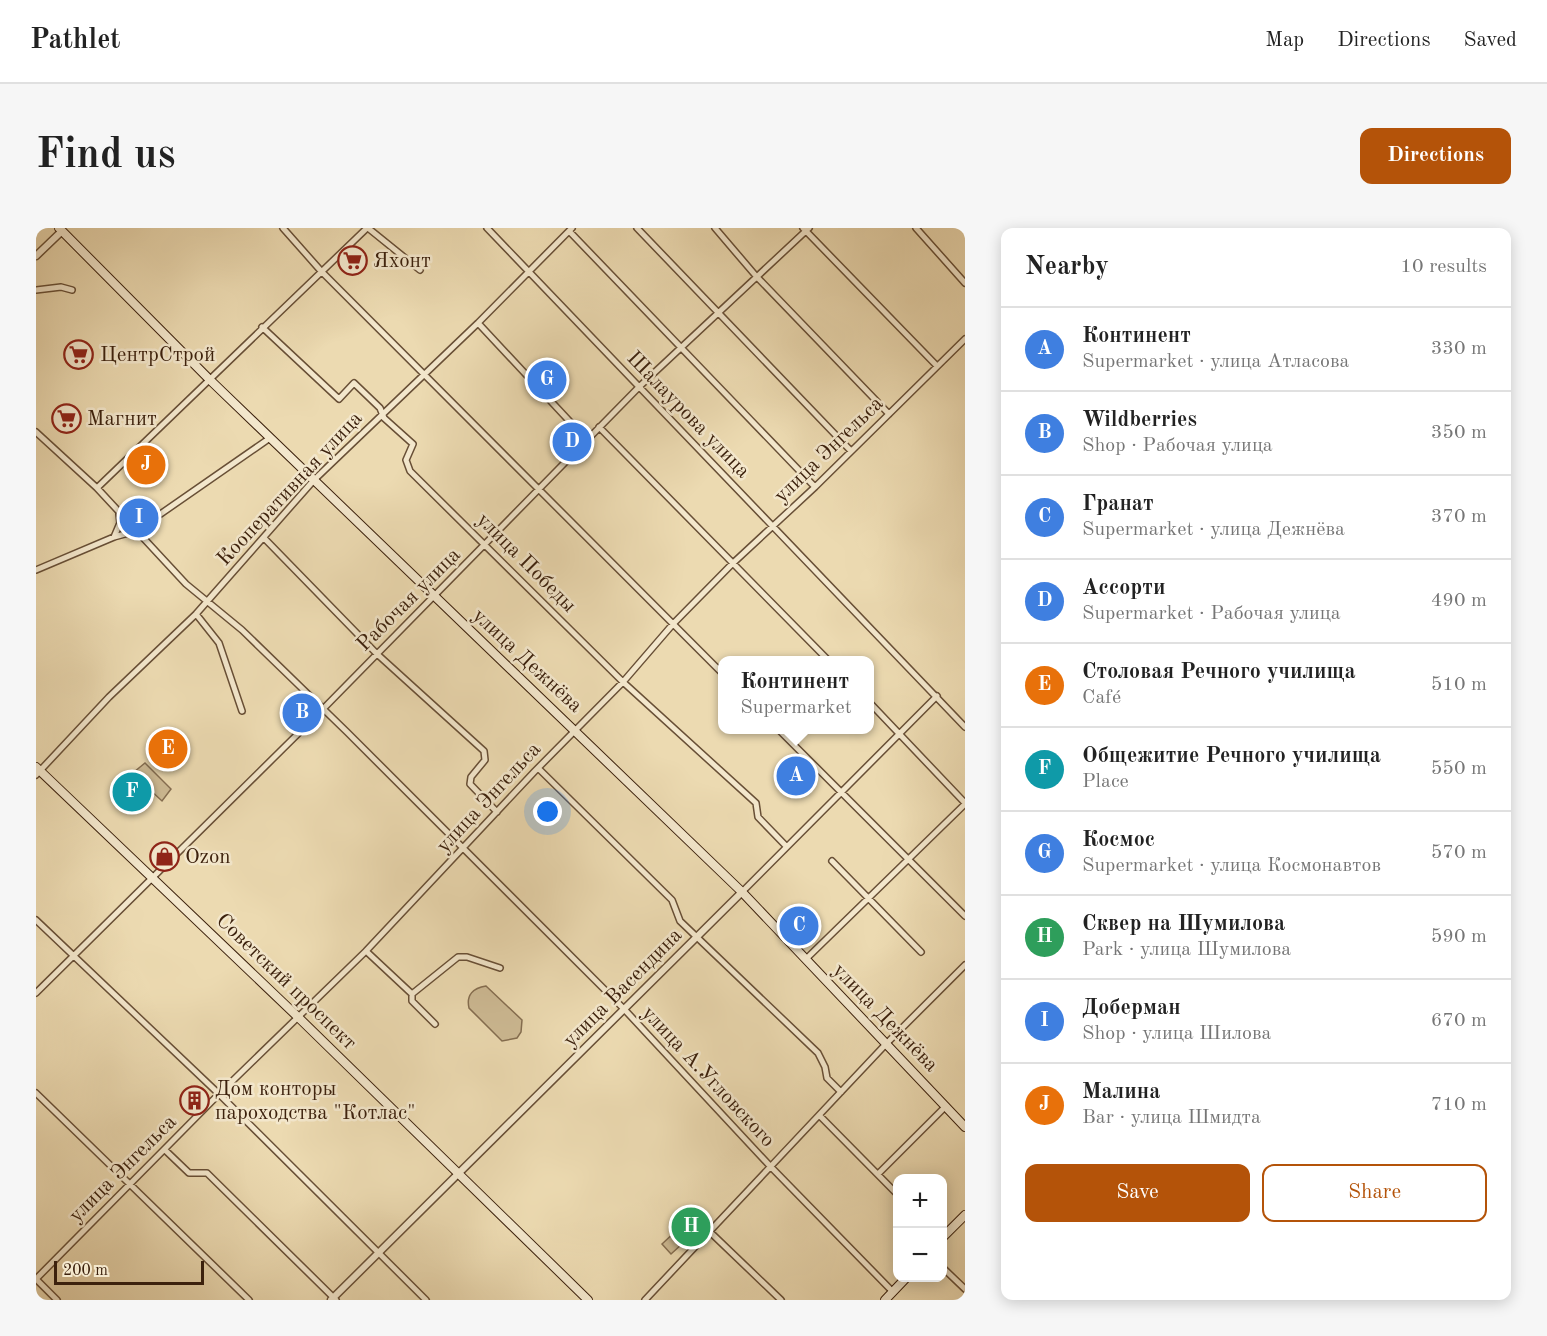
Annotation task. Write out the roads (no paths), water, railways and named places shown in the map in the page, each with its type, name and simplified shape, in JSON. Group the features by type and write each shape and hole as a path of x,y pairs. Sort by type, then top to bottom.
{"main road":[{"name":"улица Дежнёва","path":"60,229 209,379 434,597 576,729 742,891 965,1127"},
{"name":"Советский проспект","path":"37,771 152,876 588,1300"},
{"path":"947,1233 965,1215"},
{"path":"885,1300 902,1282"}],"street":[{"path":"283,228 321,272 718,668"},
{"path":"97,488 367,228 420,270"},
{"name":"Шалаурова улица","path":"487,228 965,727"},
{"path":"637,228 717,314 851,451"},
{"path":"715,228 756,276 889,414"},
{"path":"916,228 965,283"},
{"path":"36,256 60,229"},
{"path":"806,229 937,366"},
{"name":"Рабочая улица","path":"36,993 152,876 324,709 640,386 806,229"},
{"path":"571,230 680,349 815,487"},
{"name":"Кооперативная улица","path":"37,771 196,614 314,480 478,323 571,230"},
{"path":"36,290 61,287 72,290"},
{"path":"478,323 587,440"},
{"name":"улица Победы","path":"262,327 339,399 354,383 383,413 384,418 413,444 406,460 410,471 623,682 756,803 758,817 786,846"},
{"name":"улица Энгельса","path":"36,1279 219,1094 366,951 538,768 623,682 673,624 732,564 815,487 965,339"},
{"path":"599,427 824,656"},
{"name":"улица А.Угловского","path":"36,432 97,488 186,584 242,630 324,709 624,1009 770,1166 893,1292"},
{"path":"36,570 114,537 136,531 270,438"},
{"path":"114,537 119,528 119,514"},
{"path":"264,538 376,654 484,751 485,760 471,777 470,784 497,812"},
{"path":"196,614 219,643 242,711"},
{"name":"улица Васендина","path":"334,1299 457,1173 937,696"},
{"path":"806,959 965,803 874,707"},
{"path":"784,734 910,858 965,916"},
{"path":"538,768 672,900 680,921 818,1053 825,1067 826,1078 841,1092"},
{"path":"832,861 921,952"},
{"path":"36,920 219,1094 426,1300"},
{"path":"366,951 412,994 412,1001 435,1024"},
{"path":"412,994 458,957 467,957 501,968"},
{"path":"645,1300 886,1044 965,965"},
{"path":"36,1093 249,1300"},
{"path":"878,1174 946,1106"},
{"path":"819,1116 893,1190"},
{"path":"165,1150 189,1173 207,1173 334,1299"},
{"path":"709,1231 781,1300"},
{"path":"947,1272 965,1289"},
{"path":"36,1279 57,1300"}],"place":[{"name":"Яхонт","path":"352,260"},
{"name":"ЦентрСтрой","path":"79,354"},
{"name":"Космос","path":"547,380"},
{"name":"Магнит","path":"66,418"},
{"name":"Ассорти","path":"572,442"},
{"name":"Малина","path":"146,465"},
{"name":"Доберман","path":"139,518"},
{"name":"Wildberries","path":"302,713"},
{"name":"Столовая Речного училища","path":"168,749"},
{"name":"Континент","path":"796,776"},
{"name":"Общежитие Речного училища","path":"132,792"},
{"name":"Ozon","path":"164,856"},
{"name":"Гранат","path":"799,926"},
{"name":"Дом конторы пароходства \"Котлас\"","path":"194,1100"},
{"name":"Сквер на Шумилова","path":"691,1227"}]}
